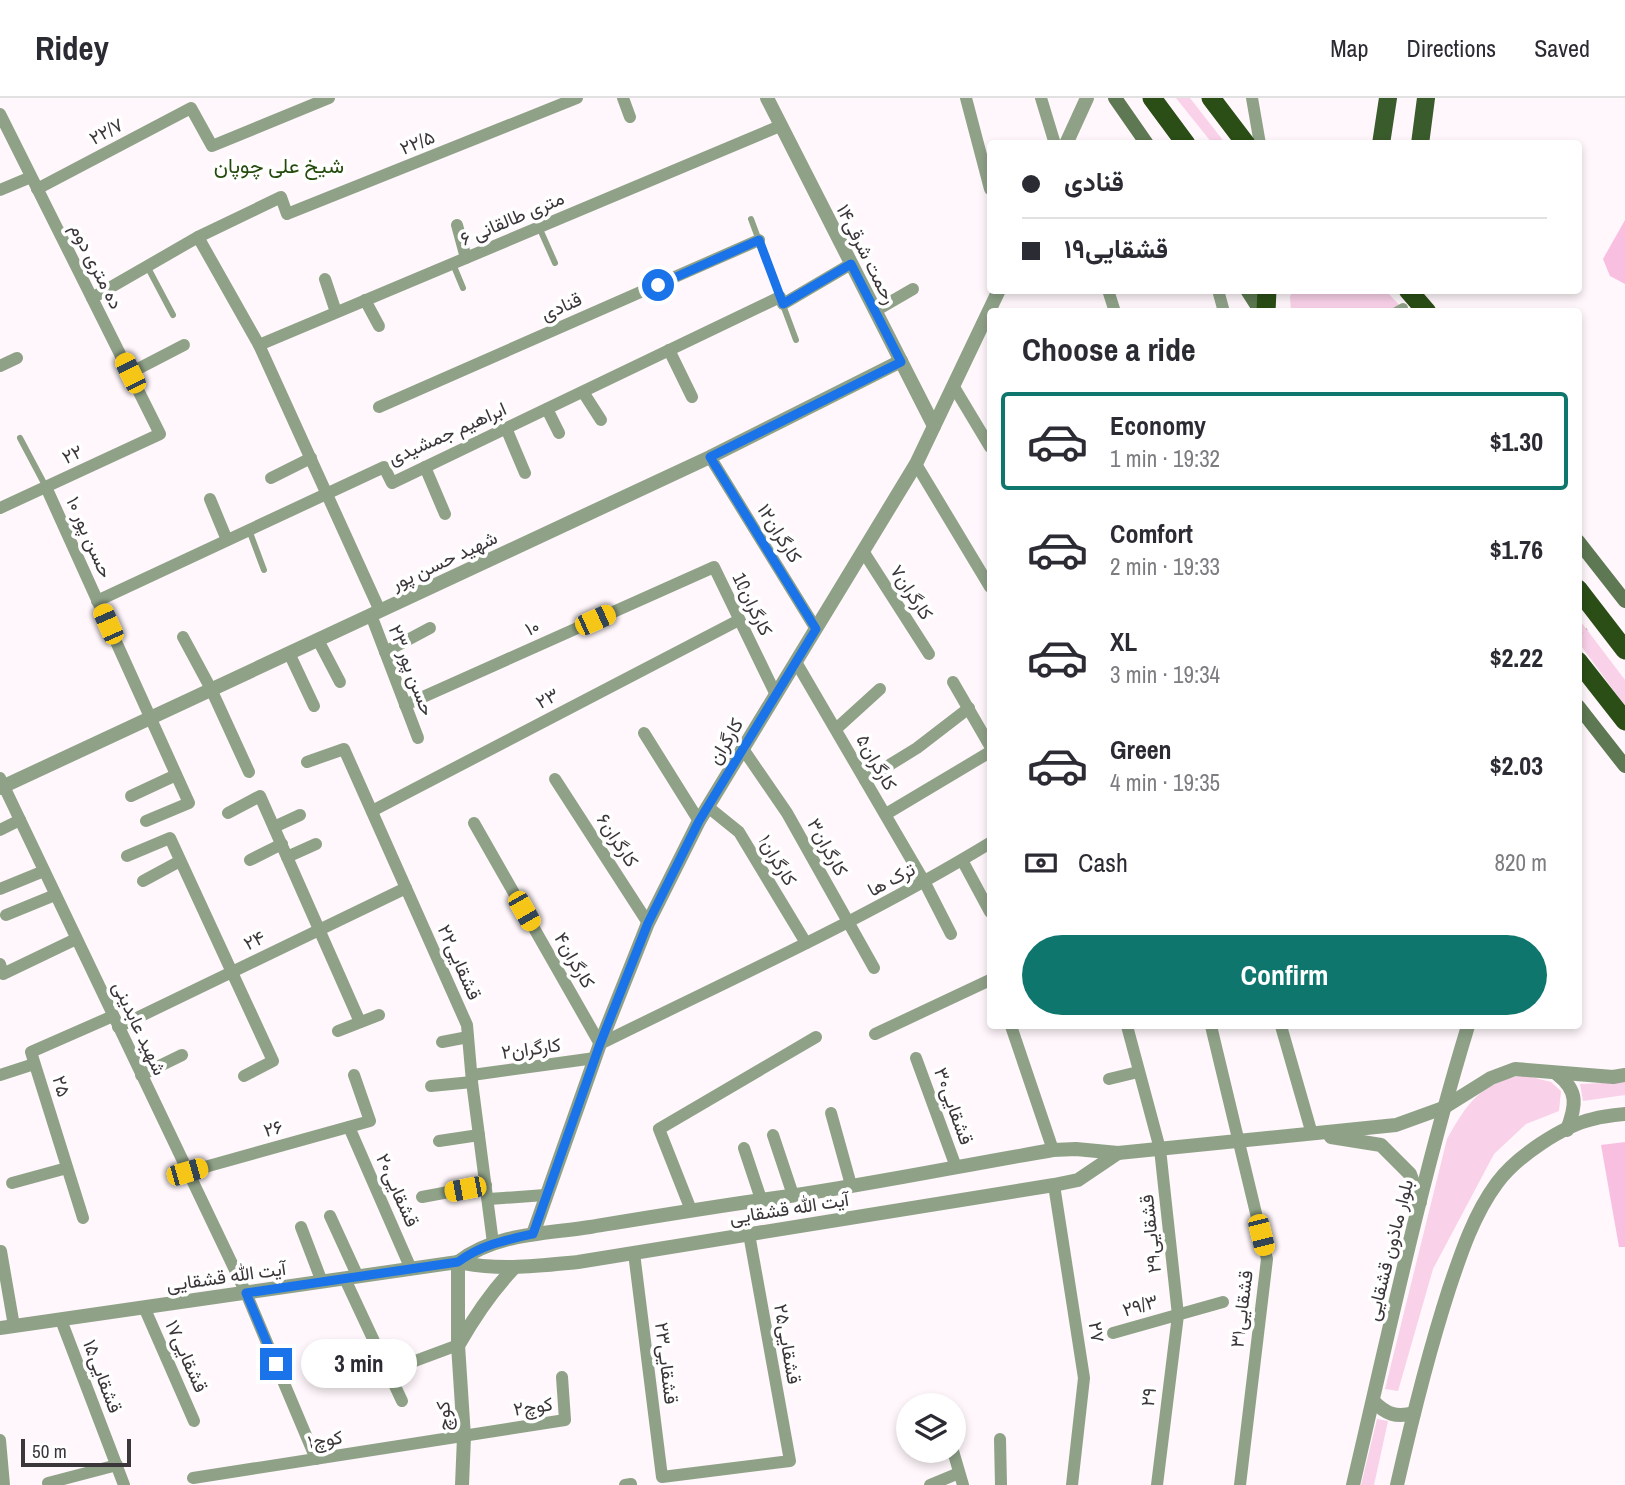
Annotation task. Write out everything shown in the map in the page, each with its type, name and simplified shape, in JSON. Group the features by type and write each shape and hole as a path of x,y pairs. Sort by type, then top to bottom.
{"highway":[{"path":"1152,98 1183,140"},
{"path":"1211,98 1243,140"},
{"path":"1402,303 1425,304"},
{"path":"1582,594 1625,650"},
{"path":"1582,666 1625,721"}],"main road":[{"path":"1115,98 1144,140"},
{"path":"1382,140 1388,98"},
{"path":"1421,140 1426,98"},
{"path":"1582,546 1625,601"},
{"path":"1582,711 1625,766"}],"street":[{"name":"۲۲/۷","path":"37,189 191,108 212,146 329,98"},
{"name":"۲۲/۵","path":"198,237 281,197 287,214 577,98"},
{"path":"623,98 630,117"},
{"name":"۱۴رحمت شرقی","path":"767,98 934,426"},
{"path":"966,98 987,178"},
{"path":"1041,98 1054,140"},
{"path":"1067,140 1087,98"},
{"path":"1252,98 1260,140"},
{"name":"ده متری دوم","path":"0,114 4,133 31,177 160,434"},
{"name":"۶ متری طالقانی","path":"259,345 780,126"},
{"path":"0,190 31,177"},
{"path":"457,225 467,258"},
{"path":"92,298 198,237"},
{"name":"۲۳ حسن پور","path":"198,237 259,345 327,494 376,613 385,652 418,738"},
{"name":"قنادی","path":"379,407 759,240"},
{"name":"ابراهیم جمشیدی","path":"97,601 384,467 392,483 669,350 782,300 851,264"},
{"path":"325,279 336,312"},
{"path":"875,311 913,289"},
{"path":"365,300 379,326"},
{"name":"کارگران","path":"533,1234 597,1051 648,923 699,821 916,464 987,326"},
{"path":"130,373 184,345"},
{"path":"669,350 692,397"},
{"path":"0,366 17,358"},
{"name":"شهید حسن پور","path":"1,784 710,457 901,362"},
{"path":"954,387 987,442"},
{"path":"583,391 601,420"},
{"path":"547,409 559,433"},
{"path":"506,428 525,473"},
{"name":"۲۲","path":"0,508 160,434"},
{"name":"۱۲کارگران","path":"710,457 816,629"},
{"path":"271,478 311,458"},
{"path":"916,464 987,582"},
{"path":"425,467 445,514"},
{"name":"۱۰ حسن پور","path":"46,487 189,803 146,821"},
{"path":"211,499 227,540"},
{"name":"کارگران۷","path":"863,551 929,654"},
{"name":"10کارگران","path":"713,567 776,695"},
{"name":"۱۰","path":"405,705 713,567"},
{"name":"۲۳","path":"372,811 739,620"},
{"path":"385,652 430,628"},
{"path":"183,637 211,689 249,772"},
{"path":"318,639 340,682"},
{"path":"289,653 314,706"},
{"name":"کارگران۵","path":"796,662 886,814 951,934"},
{"path":"953,682 987,743"},
{"path":"836,729 880,689"},
{"path":"866,780 917,748 969,708"},
{"path":"644,733 699,821"},
{"name":"۲۲قشقایی","path":"307,762 344,749 467,1026 493,1243"},
{"name":"کارگران۳","path":"743,750 787,813 874,968"},
{"path":"886,814 987,751"},
{"path":"131,796 176,775"},
{"name":"۶کارگران","path":"555,779 648,923"},
{"name":"شهید عابدینی","path":"1,784 246,1293 316,1460"},
{"path":"228,813 260,796 360,1022"},
{"name":"۱کارگران","path":"708,807 739,832 806,943"},
{"path":"274,827 300,815"},
{"path":"0,830 20,820"},
{"name":"کارگران۴","path":"474,823 597,1051"},
{"path":"127,856 170,838 272,1061 244,1076"},
{"path":"250,860 316,844"},
{"name":"ترک ها","path":"806,943 925,883 987,845"},
{"path":"962,860 987,906"},
{"path":"143,881 180,861"},
{"path":"0,889 44,871"},
{"name":"۲۴","path":"115,1021 232,972 406,888"},
{"path":"6,915 55,895"},
{"path":"0,964 3,974 76,939"},
{"name":"کارگران۲","path":"431,1086 597,1051 806,943"},
{"path":"875,1034 987,981"},
{"path":"338,1031 379,1015"},
{"name":"۲۵","path":"83,1218 31,1052 115,1021"},
{"path":"1012,1029 1053,1150"},
{"name":"قشقایی۲۹","path":"1127,1029 1160,1149 1178,1315"},
{"name":"۳۱قشقایی","path":"1212,1029 1267,1259 1240,1485"},
{"path":"1282,1029 1312,1134"},
{"name":"بلوار ماذون قشقایی","path":"1353,1485 1443,1108 1467,1029"},
{"path":"442,1042 468,1037"},
{"path":"691,1210 659,1129 816,1037"},
{"path":"141,1075 182,1055"},
{"name":"قشقایی۳۰","path":"916,1058 956,1167"},
{"path":"0,1075 34,1063"},
{"path":"1312,1134 1396,1125 1443,1108 1491,1078 1515,1069 1557,1074 1613,1077 1625,1075"},
{"path":"1109,1079 1138,1072"},
{"path":"1557,1074 1575,1094 1575,1110 1567,1130"},
{"name":"۲۶","path":"187,1172 370,1121 354,1075"},
{"path":"831,1113 851,1185"},
{"path":"1397,1485 1431,1346 1476,1218 1497,1182 1523,1156 1567,1130 1591,1119 1625,1114"},
{"name":"۲۰قشقایی","path":"349,1127 411,1269"},
{"path":"1312,1134 1381,1145 1410,1174 1420,1202"},
{"name":"آیت الله قشقایی","path":"458,1262 471,1252 493,1243 533,1234 793,1195 1053,1150 1118,1153 1312,1134"},
{"path":"439,1141 480,1135"},
{"path":"773,1135 793,1195"},
{"path":"744,1148 761,1199"},
{"name":"آیت الله قشقایی","path":"7,1327 458,1262 513,1269 634,1253 1055,1185 1078,1180 1118,1153"},
{"path":"12,1183 67,1168"},
{"path":"422,1197 486,1185"},
{"name":"۲۷","path":"1055,1185 1084,1378 1072,1485"},
{"path":"489,1199 545,1195"},
{"path":"330,1216 351,1278 402,1401"},
{"path":"302,1227 322,1282"},
{"name":"قشقایی۲۵","path":"662,1478 790,1461 749,1234"},
{"path":"1,1251 7,1327"},
{"name":"قشقایی۲۳","path":"634,1253 662,1478"},
{"name":"کوچ","path":"458,1262 458,1345 464,1437 462,1485"},
{"path":"388,1371 458,1345 476,1314 513,1269"},
{"name":"۲۹/۳","path":"1113,1333 1223,1302"},
{"name":"۱۷قشقایی","path":"144,1307 194,1421"},
{"name":"۲۹","path":"1157,1485 1178,1315"},
{"name":"۱۵قشقایی","path":"61,1320 124,1485"},
{"name":"کوچ۲","path":"464,1437 565,1420 562,1377"},
{"path":"1373,1401 1391,1415 1414,1413"},
{"name":"کوچ۱","path":"193,1478 464,1437"},
{"path":"1000,1439 1001,1485"},
{"path":"0,1440 4,1485"},
{"path":"48,1483 117,1465"},
{"path":"930,1485 961,1479"},
{"path":"625,1485 631,1484"}],"lane":[{"path":"751,219 796,340"},
{"path":"540,227 555,263"},
{"path":"453,263 463,288"},
{"path":"148,266 173,315"},
{"path":"20,438 46,487"},
{"path":"249,530 264,570"}],"shaded area":[{"path":"1176,98 1190,98 1223,140 1210,140"},
{"path":"1291,294 1389,294 1402,308 1291,308"},
{"path":"1582,623 1625,680 1625,706 1582,647"},
{"path":"1523,1075 1551,1082 1561,1091 1559,1111 1526,1124 1494,1154 1433,1269 1398,1391 1385,1389 1447,1139 1461,1115 1486,1089"},
{"path":"1625,1082 1625,1095 1583,1101 1580,1084"},
{"path":"1377,1419 1388,1421 1374,1485 1361,1485"}],"building":[{"path":"1625,220 1625,284 1610,276 1603,259"},
{"path":"1625,1142 1625,1247 1619,1247 1601,1145"}],"district":[{"name":"شیخ علی چوپان","path":"279,165"}],"route":[{"path":"276,1364 246,1293 458,1262 471,1252 493,1243 533,1234 600,1044 648,923 699,821 816,629 710,457 901,362 851,264 783,304 759,240 658,285"}]}
